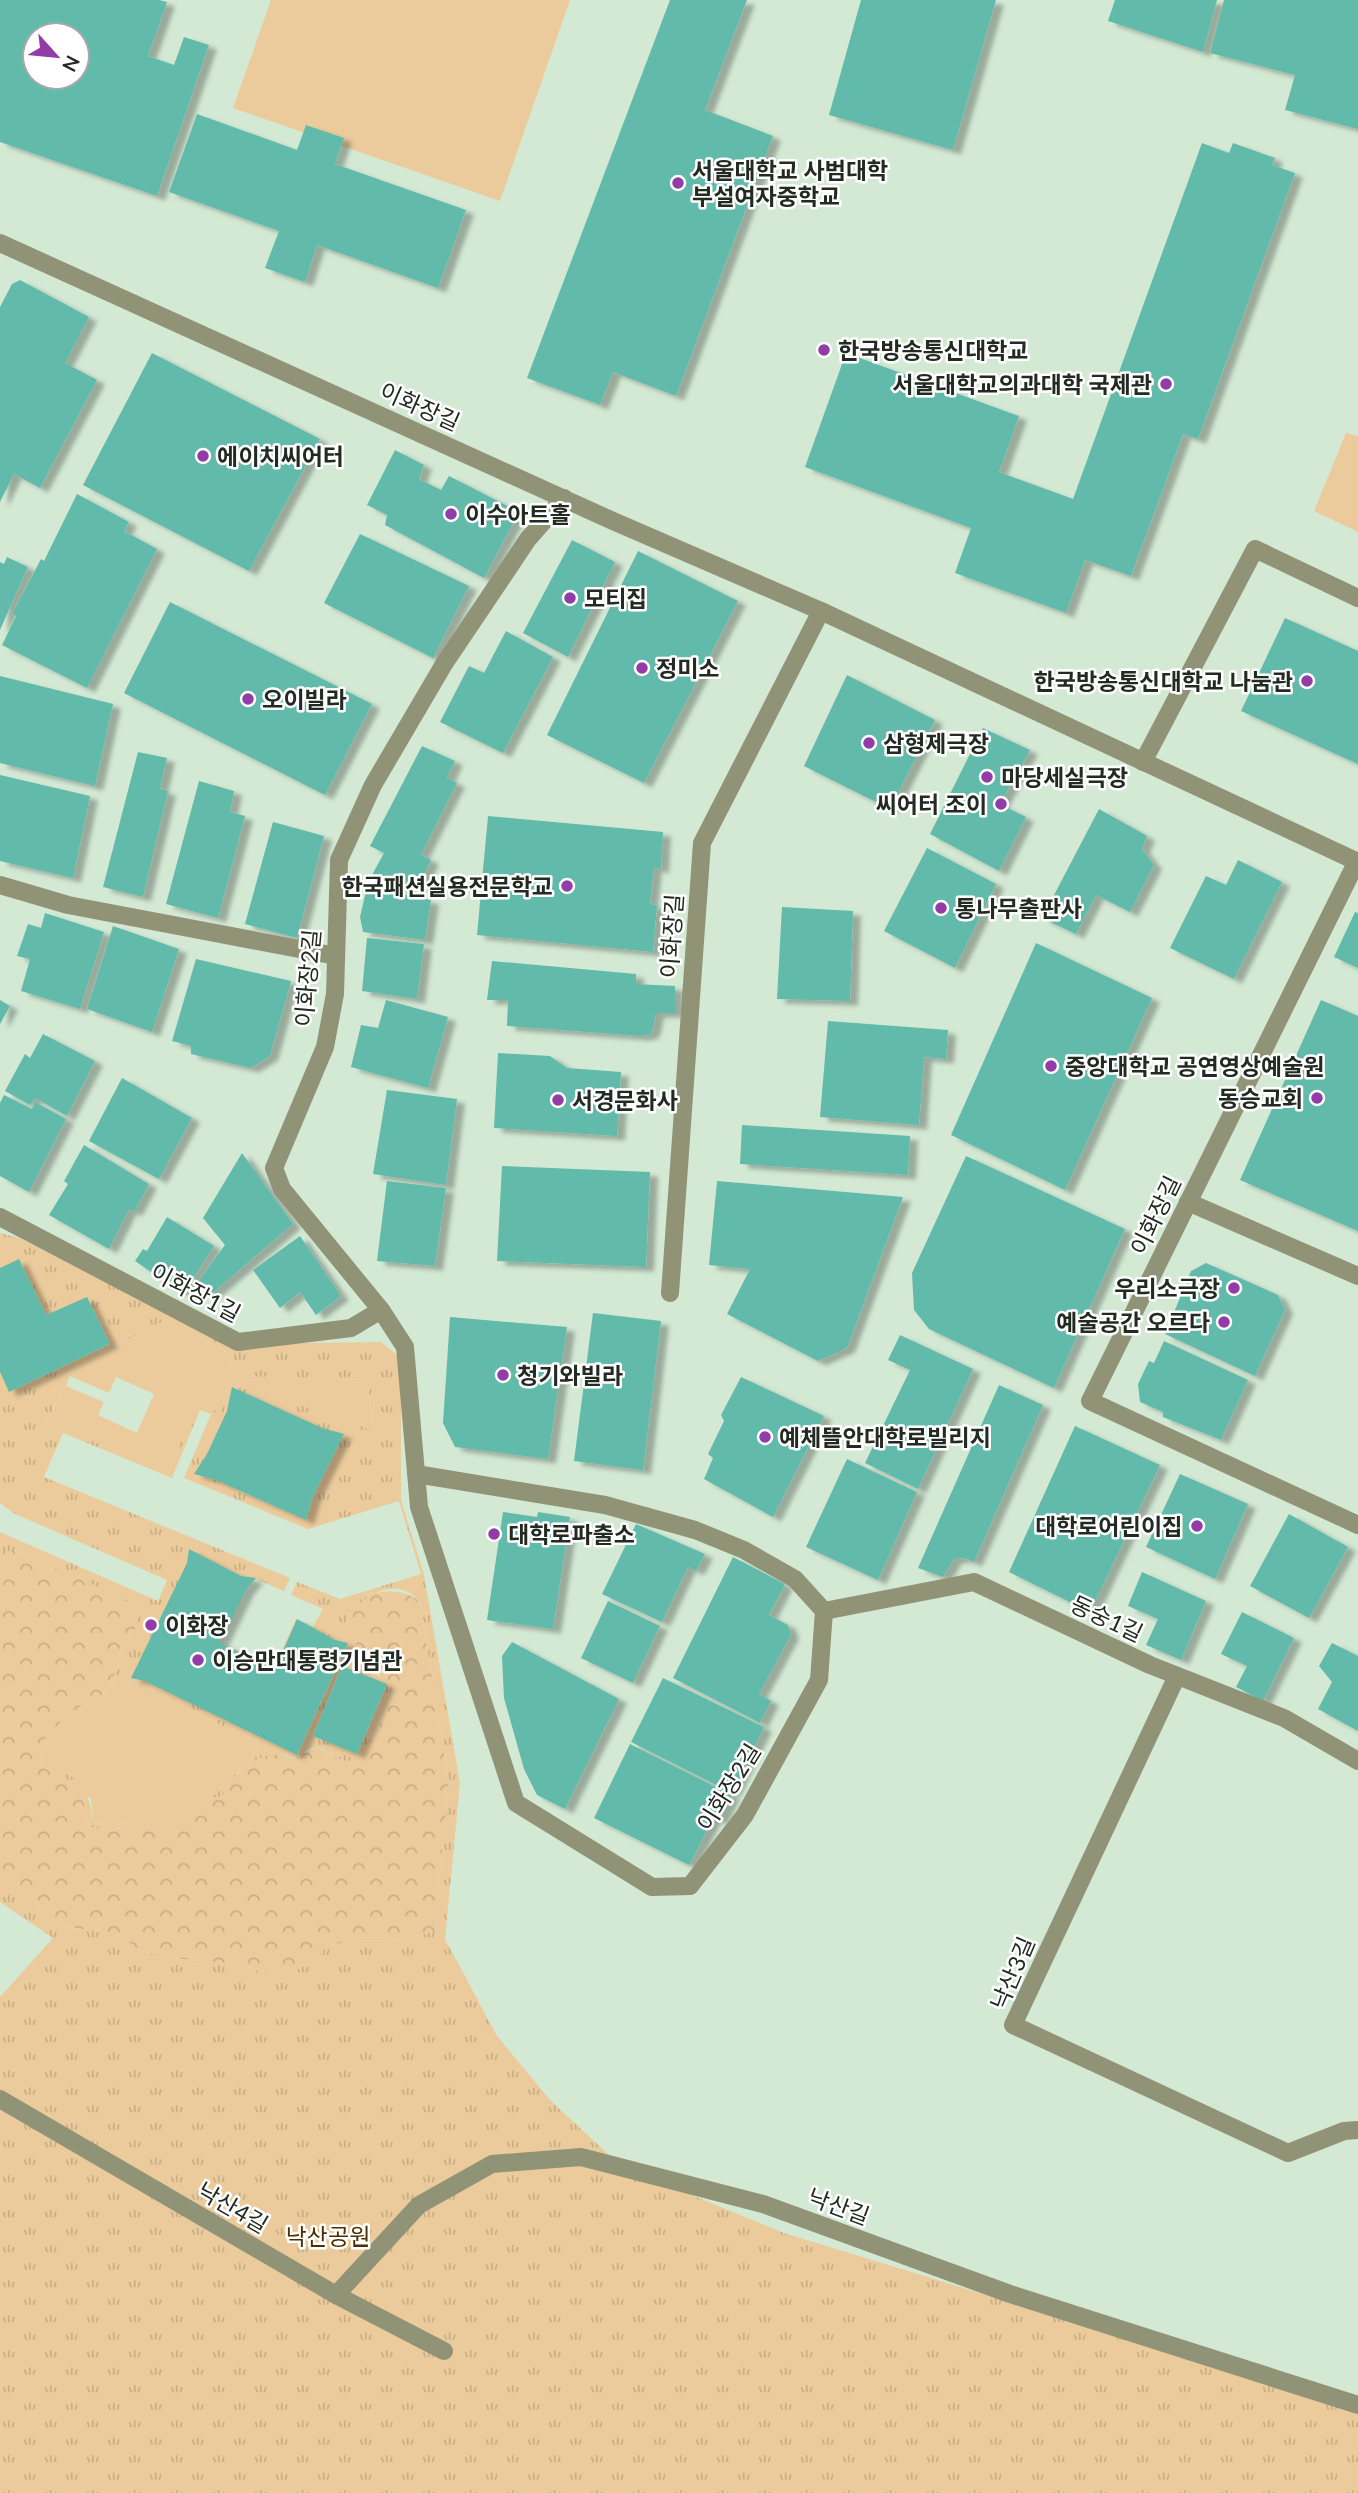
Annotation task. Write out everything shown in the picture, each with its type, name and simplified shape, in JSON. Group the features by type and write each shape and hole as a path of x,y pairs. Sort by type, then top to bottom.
{"street":[{"name":"이화장길","path":"0,243 821,611 1358,862 1090,1401 1358,1525"},
{"name":"이화장2길","path":"564,498 528,540 444,664 373,785 339,860 335,994 325,1048 274,1168 282,1189 381,1310 405,1346 419,1507 516,1803 652,1887 690,1886 745,1815 819,1680 824,1611"},
{"path":"1143,762 1255,549 1358,598"},
{"name":"이화장길","path":"670,1293 702,843 821,611"},
{"path":"0,885 68,905 336,956"},
{"path":"1188,1202 1358,1276"},
{"name":"이화장1길","path":"0,1217 238,1342 351,1328 381,1310"},
{"path":"416,1474 605,1505 695,1530 744,1550 795,1579 824,1611"},
{"name":"동숭1길","path":"824,1611 974,1582 1177,1676 1284,1718 1358,1761"},
{"name":"낙산3길","path":"1177,1676 1013,2025 1288,2153 1344,2131 1358,2130"},
{"name":"낙산4길","path":"0,2099 336,2295 444,2351"},
{"name":"낙산길","path":"336,2295 419,2205 492,2164 581,2157 763,2204 1010,2294 1358,2405"}],"green space":[{"path":"271,0 570,0 500,201 233,108"},
{"path":"1346,433 1358,436 1358,532 1314,511"},
{"name":"낙산공원","path":"0,1233 19,1238 233,1344 381,1342 401,1358 401,1500 424,1575 460,1783 445,1939 497,2036 550,2100 621,2166 784,2233 1358,2409 1358,2493 0,2493 0,1997 53,1938 0,1902 0,1875 32,1897 41,1913 56,1925 121,1935 137,1950 172,1958 247,1966 260,1972 298,1969 314,1961 326,1947 351,1940 393,1941 434,1932 449,1782 420,1601 406,1591 388,1589 362,1602 346,1623 357,1639 353,1655 358,1662 392,1685 377,1730 363,1752 355,1759 343,1760 317,1747 307,1750 300,1758 284,1755 263,1757 239,1771 222,1796 192,1805 173,1821 155,1830 136,1822 112,1831 89,1827 80,1793 69,1782 38,1765 38,1747 72,1709 96,1702 113,1681 124,1640 138,1626 138,1605 17,1551 0,1551 0,1532 158,1601 167,1580 15,1514 0,1503","holes":["164,1321 233,1355 221,1413 196,1403 169,1473 47,1422 73,1368","238,1376 367,1380 374,1431 236,1382","200,1410 211,1414 184,1478 308,1529 399,1501 421,1574 340,1599 297,1582 291,1595 323,1609 313,1627 296,1619 274,1667 222,1643 246,1590 256,1579 284,1591 290,1578 44,1477 63,1433 172,1478","119,1678 258,1742 251,1757 217,1794 186,1802 171,1819 152,1826 135,1820 112,1826 93,1822 84,1789 72,1777 42,1760 43,1747 72,1715 95,1707"]},
{"path":"164,1321 233,1355 221,1413 196,1404 169,1473 47,1423 73,1368","holes":["70,1376 109,1393 116,1377 154,1394 137,1433 98,1415 104,1402 66,1386"]},
{"path":"238,1376 367,1380 374,1432 235,1382"},
{"path":"0,1551 17,1551 139,1605 138,1626 124,1640 113,1681 96,1702 72,1709 38,1748 38,1765 69,1782 80,1793 89,1827 112,1831 136,1822 155,1830 173,1821 192,1805 222,1796 242,1769 261,1757 283,1755 294,1759 317,1747 343,1761 380,1675 358,1662 353,1655 357,1639 346,1623 351,1612 367,1597 388,1591 410,1595 420,1601 449,1782 434,1932 393,1941 351,1940 326,1947 314,1961 298,1969 260,1972 247,1966 172,1958 137,1950 121,1935 56,1925 41,1913 32,1897 0,1875"},
{"path":"119,1678 258,1742 256,1750 217,1794 187,1802 171,1819 152,1826 135,1820 112,1826 93,1822 91,1799 42,1760 43,1747 72,1715 95,1707"}],"building":[{"path":"0,0 159,0 167,2 148,56 174,65 184,37 209,45 157,196 0,142"},
{"name":"서울대학교 사범대학 부설여자중학교","path":"670,0 747,0 705,110 773,136 676,396 613,372 600,405 527,378"},
{"path":"861,0 996,0 953,150 829,115"},
{"path":"1115,0 1217,0 1203,52 1108,21"},
{"path":"1224,0 1358,0 1358,129 1285,110 1295,75 1210,53"},
{"path":"197,114 297,150 306,125 344,138 335,164 466,210 438,288 317,245 305,282 265,268 279,231 169,192"},
{"name":"서울대학교의과대학 국제관","path":"1202,143 1229,153 1233,143 1275,158 1272,165 1295,173 1198,439 1183,434 1131,576 1085,560 1066,613 955,573 971,528 805,467 846,353 1019,416 999,472 1073,499"},
{"path":"20,280 89,317 65,363 97,380 40,488 14,474 0,502 0,307 12,284"},
{"path":"152,353 320,439 249,571 83,485"},
{"name":"이수아트홀","path":"395,450 424,465 419,479 441,490 449,476 519,512 484,578 385,525 387,515 367,505"},
{"path":"77,494 129,522 124,531 157,549 87,688 2,645 16,616 12,614 41,559 44,561"},
{"path":"360,534 469,586 433,658 324,603"},
{"name":"모티집","path":"572,540 615,562 568,657 523,633"},
{"name":"정미소","path":"638,551 738,601 644,783 547,735"},
{"path":"7,557 28,567 0,630 0,562 4,564"},
{"name":"오이빌라","path":"170,602 372,704 325,795 124,693"},
{"name":"한국방송통신대학교 나눔관","path":"1285,618 1358,651 1358,764 1241,711"},
{"path":"506,631 553,657 503,753 440,722 469,666 484,673"},
{"name":"삼형제극장","path":"847,675 935,720 890,809 804,766"},
{"path":"0,676 113,704 95,786 0,763"},
{"name":"마당세실극장","path":"983,728 1030,750 1000,804 1026,817 999,871 930,834"},
{"path":"422,746 455,761 447,778 457,783 421,855 431,860 414,896 372,875 384,853 370,846"},
{"path":"138,752 167,758 160,789 168,791 143,897 103,887"},
{"path":"0,775 90,796 73,878 0,861"},
{"path":"199,781 234,791 230,812 245,816 218,918 166,904"},
{"path":"1099,809 1147,836 1142,849 1154,865 1130,912 1096,895 1076,934 1042,918"},
{"name":"한국패션실용전문학교","path":"488,816 663,832 661,869 654,867 650,904 657,905 653,952 477,935"},
{"path":"273,822 324,836 297,938 245,924"},
{"name":"통나무출판사","path":"927,848 996,884 955,968 884,931"},
{"path":"1238,860 1282,882 1234,979 1170,948 1206,876 1226,885"},
{"path":"367,887 431,900 425,940 363,932 360,917"},
{"path":"782,907 853,911 850,1001 777,999"},
{"path":"1355,912 1358,913 1358,968 1334,957"},
{"path":"45,913 104,932 80,1009 21,991 30,959 17,956 28,924 41,928"},
{"path":"113,926 179,949 152,1032 87,1009"},
{"path":"367,938 424,944 417,999 362,991"},
{"name":"중앙대학교 공연영상예술원","path":"1036,943 1152,998 1065,1190 951,1135"},
{"path":"196,959 291,981 270,1056 251,1068 191,1054 191,1046 172,1041"},
{"path":"492,961 636,974 636,984 675,986 675,1013 656,1013 653,1029 649,1035 641,1036 507,1026 508,1000 487,1000"},
{"path":"0,1000 10,1006 0,1024"},
{"path":"386,1000 448,1017 428,1088 351,1067 361,1025 378,1028"},
{"name":"동승교회","path":"1321,1000 1358,1016 1358,1231 1240,1180"},
{"path":"828,1021 948,1030 946,1059 924,1057 919,1125 820,1117"},
{"path":"43,1034 95,1061 67,1116 35,1098 30,1105 5,1091 25,1054 30,1058"},
{"name":"서경문화사","path":"498,1053 550,1056 567,1068 621,1072 617,1136 494,1128"},
{"path":"122,1078 192,1118 159,1179 89,1141"},
{"path":"387,1090 457,1099 446,1185 373,1174"},
{"path":"4,1095 32,1109 35,1102 66,1119 29,1192 0,1176 0,1103"},
{"path":"742,1125 910,1136 908,1175 740,1164"},
{"path":"84,1145 149,1184 134,1212 129,1209 109,1249 49,1215 68,1184 64,1181"},
{"path":"242,1153 293,1224 208,1297 197,1283 225,1245 203,1218"},
{"path":"966,1156 1125,1229 1054,1388 929,1329 914,1310 912,1273"},
{"path":"502,1166 650,1172 646,1267 497,1261"},
{"path":"387,1181 446,1188 435,1266 377,1261"},
{"path":"717,1181 903,1197 847,1348 818,1361 727,1314 750,1269 709,1265"},
{"path":"167,1217 214,1246 184,1294 135,1261 143,1249 147,1251"},
{"path":"300,1236 341,1296 316,1315 300,1292 280,1308 253,1270"},
{"path":"19,1259 46,1315 87,1297 110,1344 9,1392 0,1372 0,1268"},
{"name":"예술공간 오르다","path":"1206,1263 1278,1295 1285,1310 1255,1376 1165,1334 1191,1271"},
{"path":"593,1313 661,1321 643,1470 574,1461"},
{"name":"청기와빌라","path":"450,1317 567,1327 548,1459 455,1447 443,1423"},
{"path":"900,1335 973,1369 918,1489 865,1463 910,1370 888,1360"},
{"path":"1164,1341 1248,1380 1221,1440 1163,1417 1163,1412 1140,1402 1138,1384 1149,1361 1154,1363"},
{"name":"예체뜰안대학로빌리지","path":"741,1377 824,1416 773,1517 704,1479 713,1458 708,1454 724,1421 721,1415"},
{"path":"999,1385 1043,1405 974,1562 964,1558 954,1559 943,1577 918,1568"},
{"path":"232,1387 322,1428 344,1434 313,1496 306,1520 216,1480 194,1474 207,1454 227,1411"},
{"path":"1075,1426 1160,1465 1090,1612 1009,1572"},
{"path":"847,1459 917,1492 878,1580 806,1547"},
{"name":"대학로어린이집","path":"1180,1474 1248,1504 1215,1579 1146,1547"},
{"path":"503,1512 537,1517 538,1512 570,1517 553,1629 487,1620"},
{"path":"1289,1514 1348,1547 1309,1618 1250,1586"},
{"path":"636,1524 705,1554 696,1571 688,1567 662,1622 602,1594"},
{"name":"이승만대통령기념관","path":"189,1549 241,1576 256,1578 246,1590 220,1643 275,1669 297,1619 335,1640 348,1643 297,1755 145,1681 131,1678 187,1563"},
{"path":"733,1557 785,1584 769,1615 788,1625 791,1635 759,1694 771,1701 760,1723 673,1678"},
{"path":"1142,1572 1206,1601 1181,1660 1146,1645 1158,1619 1128,1606"},
{"path":"608,1601 660,1626 633,1683 581,1658"},
{"path":"1242,1612 1294,1638 1263,1701 1236,1687 1247,1666 1221,1654"},
{"path":"512,1642 619,1699 565,1809 537,1795 524,1769 504,1698 502,1656"},
{"path":"1332,1643 1358,1656 1358,1731 1318,1709 1332,1682 1319,1666"},
{"path":"342,1666 387,1684 357,1754 313,1736"},
{"path":"663,1678 764,1727 732,1793 631,1742"},
{"path":"630,1744 732,1795 719,1821 714,1817 689,1865 594,1818"}],"place":[{"name":"서울대학교 사범대학 부설여자중학교","path":"678,183"},
{"name":"한국방송통신대학교","path":"824,350"},
{"name":"서울대학교의과대학 국제관","path":"1166,384"},
{"name":"에이치씨어터","path":"203,456"},
{"name":"이수아트홀","path":"451,514"},
{"name":"모티집","path":"570,598"},
{"name":"정미소","path":"642,668"},
{"name":"한국방송통신대학교 나눔관","path":"1307,681"},
{"name":"오이빌라","path":"248,699"},
{"name":"삼형제극장","path":"869,743"},
{"name":"마당세실극장","path":"987,777"},
{"name":"씨어터 조이","path":"1001,804"},
{"name":"한국패션실용전문학교","path":"567,886"},
{"name":"통나무출판사","path":"941,908"},
{"name":"중앙대학교 공연영상예술원","path":"1051,1066"},
{"name":"동승교회","path":"1317,1098"},
{"name":"서경문화사","path":"558,1100"},
{"name":"우리소극장","path":"1234,1288"},
{"name":"예술공간 오르다","path":"1224,1322"},
{"name":"청기와빌라","path":"503,1375"},
{"name":"예체뜰안대학로빌리지","path":"765,1437"},
{"name":"대학로어린이집","path":"1197,1526"},
{"name":"대학로파출소","path":"494,1534"},
{"name":"이화장","path":"151,1625"},
{"name":"이승만대통령기념관","path":"198,1660"}]}
